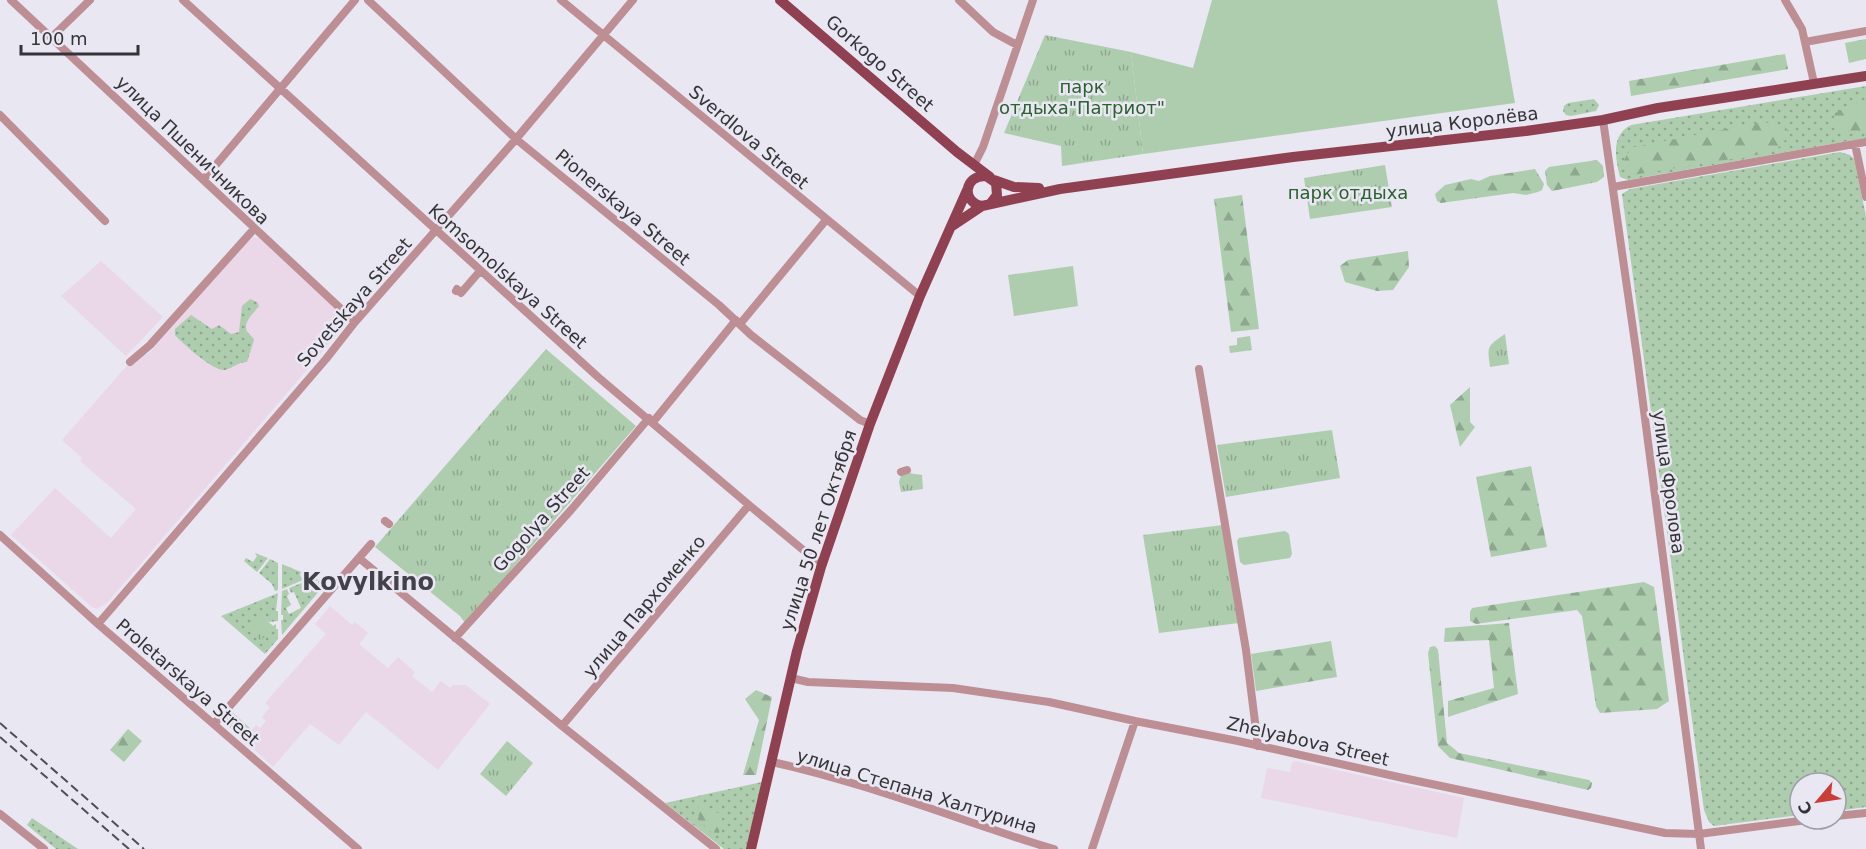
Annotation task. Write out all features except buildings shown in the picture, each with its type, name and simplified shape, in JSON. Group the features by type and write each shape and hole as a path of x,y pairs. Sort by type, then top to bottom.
{"main road":[{"name":"Gorkogo Street","path":"780,0 957,152 992,179"},
{"name":"улица Королёва","path":"986,205 1060,189 1284,158 1526,131 1603,120 1658,108 1866,75"},
{"name":"Gorkogo Street","path":"957,152 970,168 971,176 968,186"},
{"path":"978,176 992,179 998,192 996,199 986,205 971,201 968,186 978,176"},
{"name":"улица Королёва","path":"992,179 1002,184 1026,188 1060,189"},
{"name":"улица 50 лет Октября","path":"751,849 791,678 823,563 870,424 920,296 968,186"},
{"name":"улица 50 лет Октября","path":"948,231 955,223 986,205"}],"street":[{"name":"улица Пшеничникова","path":"11,0 355,322"},
{"path":"52,37 90,0"},
{"name":"Komsomolskaya Street","path":"183,0 268,75 280,89 480,272 598,376 749,505 808,554 823,563"},
{"path":"204,179 355,0"},
{"name":"Pionerskaya Street","path":"368,0 516,139 738,322 860,420 870,424"},
{"name":"Sverdlova Street","path":"561,0 920,296"},
{"name":"Sovetskaya Street","path":"98,624 633,0"},
{"path":"959,0 993,32 1017,45"},
{"path":"974,165 983,147 1033,0"},
{"path":"1785,0 1802,29 1814,83"},
{"path":"1805,42 1866,31"},
{"path":"0,115 105,221"},
{"name":"улица Фролова","path":"1603,120 1637,357 1701,849"},
{"path":"1613,187 1866,142"},
{"path":"1855,144 1866,197"},
{"name":"Gogolya Street","path":"455,638 738,322 826,220"},
{"path":"130,362 150,345 255,229"},
{"path":"456,291 458,289 461,293 480,272"},
{"path":"1199,369 1246,650 1258,746"},
{"name":"улица Пархоменко","path":"562,726 749,505"},
{"name":"Proletarskaya Street","path":"0,535 98,624 358,849"},
{"path":"214,724 371,544"},
{"path":"360,558 608,764 716,849"},
{"name":"Zhelyabova Street","path":"791,678 808,682 965,690 1049,702 1679,835 1788,822"},
{"path":"1092,849 1135,721"},
{"name":"улица Степана Халтурина","path":"772,762 830,777 1026,842 1054,849"},
{"path":"0,813 44,849"},
{"path":"1848,815 1866,813"}],"shaded area":[{"path":"254,237 263,239 346,318 346,324 107,603 97,609 92,607 11,535 55,488 111,538 136,509 80,461 82,458 62,440 130,362 149,353 246,243"},
{"path":"101,261 163,317 126,356 61,296"},
{"path":"330,606 352,625 355,622 368,633 359,644 388,668 398,657 415,672 412,676 432,692 441,681 450,688 453,685 466,685 490,704 438,770 366,712 339,745 310,724 273,767 247,742 256,725 260,728 266,721 262,717 270,707 265,703 326,634 315,624"},
{"path":"1295,761 1464,798 1457,838 1261,798 1267,768 1290,772 1292,763"}],"green space":[{"path":"1212,0 1497,0 1515,103 1143,154 1131,52 1193,68"},
{"name":"парк отдыха\"Патриот\"","path":"1045,35 1131,52 1143,154 1062,166 1061,146 1004,133"},
{"path":"1866,39 1866,59 1849,63 1845,43"},
{"path":"1785,54 1788,69 1631,96 1629,81"},
{"path":"1866,86 1866,138 1628,180 1620,177 1616,154 1617,141 1625,129 1631,125"},
{"path":"1594,99 1599,105 1596,111 1571,116 1566,115 1563,111 1564,106 1568,103"},
{"path":"1866,102 1866,132 1841,133 1837,131 1834,127 1835,113 1851,105"},
{"path":"1763,122 1781,126 1790,131 1781,145 1768,153 1633,175 1624,166 1627,154 1634,147"},
{"path":"1840,152 1854,159 1866,216 1866,807 1848,809 1848,771 1788,771 1788,817 1714,826 1709,822 1704,810 1622,194 1630,189"},
{"path":"1597,160 1603,166 1604,177 1597,182 1552,191 1547,185 1545,171 1549,167"},
{"name":"парк отдыха","path":"1385,165 1392,207 1310,219 1304,178"},
{"path":"1535,169 1544,184 1542,190 1538,192 1526,195 1513,193 1441,203 1437,201 1435,194 1445,185 1471,179 1479,181 1490,176"},
{"path":"1242,195 1259,329 1231,332 1214,199"},
{"path":"1408,251 1409,267 1393,290 1377,291 1345,282 1340,266 1348,260"},
{"path":"1073,266 1078,306 1014,316 1008,275"},
{"path":"250,299 257,302 259,306 249,318 246,326 254,340 247,362 225,370 220,369 198,356 175,335 175,329 191,315 212,329 219,325 231,334 239,332 242,306"},
{"path":"1505,334 1509,364 1490,367 1490,347"},
{"path":"1250,336 1252,350 1230,353 1229,346 1237,345 1237,338"},
{"path":"546,349 636,426 465,623 460,616 375,547"},
{"path":"1470,387 1470,422 1475,427 1460,447 1450,405"},
{"path":"1332,430 1340,478 1226,497 1217,445"},
{"path":"1531,466 1547,547 1491,557 1476,477"},
{"path":"902,472 922,475 923,489 901,492 899,482"},
{"path":"1223,525 1239,623 1159,633 1143,535"},
{"path":"1285,531 1289,534 1292,554 1290,558 1244,565 1240,562 1237,541 1239,538"},
{"path":"255,553 268,558 257,572 244,561 246,558 253,562 257,556"},
{"path":"270,559 278,563 278,590 275,591 272,584 259,573"},
{"path":"282,564 301,572 303,580 282,589"},
{"path":"314,578 318,580 308,587 313,591 319,580 326,583 282,635 282,591 287,589 289,594 287,596 291,605 286,608 289,614 301,608 294,592 291,593 289,588"},
{"path":"1644,582 1654,587 1669,701 1657,709 1600,713 1596,706 1582,616 1577,610 1476,624 1470,621 1472,608"},
{"path":"278,593 276,611 278,611 278,621 269,622 261,616 273,626 276,624 276,629 278,629 278,639 265,654 221,616"},
{"path":"261,615 273,626 261,641 249,630"},
{"path":"1509,623 1518,694 1448,717 1448,701 1494,688 1489,640 1444,642 1445,628"},
{"path":"1331,641 1337,677 1256,691 1251,654"},
{"path":"1435,646 1438,650 1447,743 1459,753 1589,780 1592,783 1591,788 1588,790 1450,758 1438,746 1428,653 1430,647"},
{"path":"756,690 772,697 756,775 743,775 759,720 745,699"},
{"path":"231,711 252,730 253,733 247,742 224,722"},
{"path":"128,729 142,741 124,762 110,750"},
{"path":"507,741 533,763 506,796 480,774"},
{"path":"762,782 746,849 724,849 665,803"},
{"path":"698,805 723,815 719,833 711,832 699,820"},
{"path":"32,818 78,849 56,849 27,825"}],"railway":[{"path":"0,723 144,849"},
{"path":"0,737 129,849"}],"district":[{"name":"Kovylkino","path":"368,582"}]}
